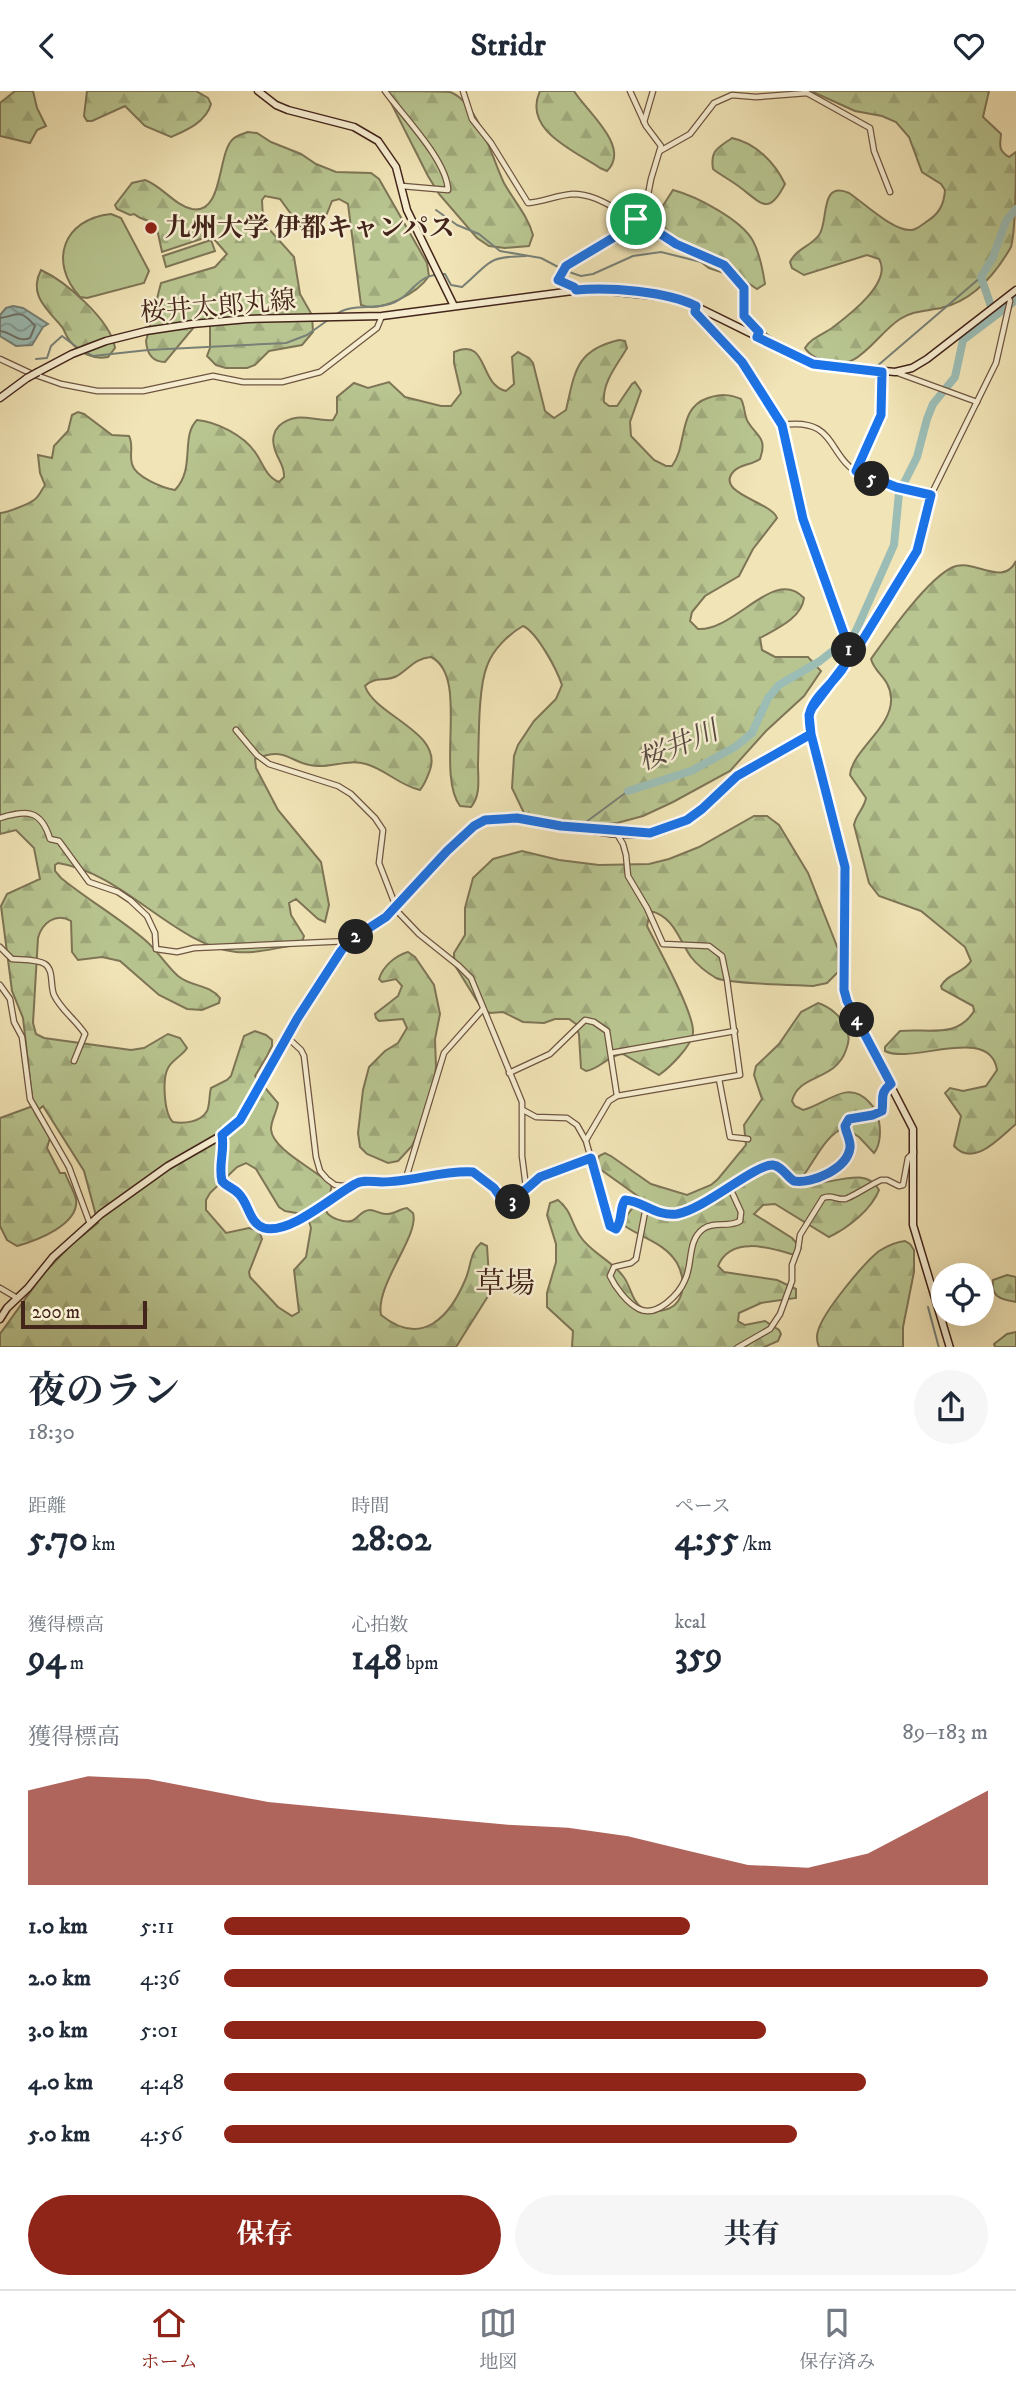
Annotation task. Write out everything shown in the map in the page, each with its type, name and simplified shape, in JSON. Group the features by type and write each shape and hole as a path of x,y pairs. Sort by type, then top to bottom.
{"main road":[{"path":"258,91 276,105 354,127 378,141 396,167 407,210 454,306"},
{"name":"桜井太郎丸線","path":"0,398 27,378 84,349 128,334 192,324 248,319 382,316 588,289 675,298 696,306"},
{"path":"950,1347 914,1225 913,1129 847,1001 844,990 845,867 811,734 809,715 843,667 849,648 803,519 782,425 742,362 695,312 696,306 813,364 895,372 919,365 1016,290"},
{"path":"0,1319 53,1257 90,1224 168,1166 222,1135 240,1120 287,1037 349,941 375,926 463,835 485,820 517,818 615,832 650,833 687,820 737,776 811,734"}],"street":[{"path":"385,91 425,143 442,171 448,190 402,186"},
{"path":"463,91 472,119 492,143 528,203 562,196 597,198 637,218 676,244 724,265 744,288 744,316 759,332 757,337"},
{"path":"576,290 558,280 564,269 635,224 647,200 660,143 644,122 630,91"},
{"path":"644,122 653,91"},
{"path":"660,152 690,134 714,103 732,95 756,97 802,92 828,103 872,130 874,152 890,192"},
{"path":"849,648 862,641 917,551 931,495 996,363 1009,298"},
{"path":"0,359 54,382 97,391 143,391 214,376 243,382 282,382 320,372 377,328 382,316"},
{"path":"856,471 881,415 882,372"},
{"path":"895,372 977,402"},
{"path":"782,425 813,425 822,431 856,471 896,487 931,495"},
{"path":"236,730 257,755 269,764 338,786 351,794 383,830 379,863 395,907 419,935 471,978 522,1102 522,1156 526,1187"},
{"path":"0,818 22,811 36,816 43,823 50,839 59,841 89,883 118,892 147,916 155,933 156,949 177,952 194,948 349,941"},
{"path":"586,1141 609,1101 618,1096 740,1075 722,956 709,946 663,944 647,908 628,876 624,844 615,832"},
{"path":"0,947 12,959 38,962 47,965 51,971 50,984 54,994 85,1034 74,1061"},
{"path":"0,985 10,999 14,1022 22,1037 30,1099 69,1167 90,1224"},
{"path":"406,1178 444,1053 483,1009"},
{"path":"509,1073 550,1053 585,1020 594,1022 607,1031 618,1096"},
{"path":"611,1053 735,1031"},
{"path":"287,1037 304,1056 320,1171 335,1185 473,1172 494,1188 508,1204 540,1177 591,1158"},
{"path":"719,1079 730,1137 748,1139"},
{"path":"523,1110 536,1117 567,1118 577,1125 586,1141 612,1228 616,1229 625,1200 670,1214 680,1213 709,1200 760,1168 770,1165 778,1166 791,1179 800,1182 812,1180 837,1167 850,1149 846,1122 854,1117 880,1113 883,1108 881,1095 891,1084"},
{"path":"222,1135 222,1181 241,1195 253,1220 264,1228 293,1222 327,1204 358,1182"},
{"path":"737,1347 769,1329 780,1314 792,1281 792,1265 800,1235 823,1198 849,1198 887,1179 899,1186 903,1185 908,1158 915,1152"},
{"path":"643,1207 645,1212 636,1259 614,1267 610,1276 629,1301 638,1309 646,1311 663,1305 681,1286 687,1275 693,1245 704,1229 712,1225 732,1225 740,1221 741,1212 730,1188"},
{"path":"0,1287 17,1299"}],"green space":[{"path":"15,91 33,91 37,108 46,126 37,130 30,143 0,136 0,103"},
{"path":"87,91 196,91 208,98 211,104 200,121 171,137 145,126 125,106 87,121 84,116"},
{"path":"385,91 450,92 469,107 483,132 504,183 531,228 533,235 529,246 489,246 477,238 439,194"},
{"path":"540,91 574,91 610,140 614,151 613,161 607,171 565,146 544,128 536,105"},
{"path":"811,91 989,91 983,117 1001,134 1001,150 1009,157 1016,152 1013,238 1011,247 998,267 973,293 952,305 905,316 864,352 845,363 822,361 805,348 848,315 875,288 882,268 879,259 867,255 804,275 792,268 790,262 819,235 826,204 833,192 849,193 888,222 912,230 931,219 937,212 942,205 945,190 941,184 922,172 909,137 896,122 882,116 855,111"},
{"path":"248,132 257,133 336,172 371,173 379,179 427,263 429,276 417,289 398,300 379,306 361,305 348,204 339,199 332,201 320,231 315,235 302,229 280,199 265,196 262,200 263,220 294,257 300,294 312,315 313,332 302,345 269,351 255,365 247,368 226,368 216,365 207,356 210,348 210,326 205,321 199,321 165,362 157,361 149,353 146,341 161,283 215,267 227,254 214,239 204,238 162,252 156,224 117,209 115,205 132,183 145,180 186,207 202,208 210,203 215,193 228,146 235,138"},
{"path":"732,138 757,149 781,176 785,184 770,203 760,202 713,169 714,153"},
{"path":"673,190 718,210 747,233 757,251 765,284 757,289 742,279 709,268 684,249 661,224 657,215"},
{"path":"111,214 121,218 149,271 144,283 87,298 80,297 70,284 65,270 63,257 66,244 81,224"},
{"path":"211,240 215,251 166,267 163,256"},
{"path":"41,270 74,292 96,314 112,337 115,348 108,357 87,355 78,349 45,308 37,287"},
{"path":"625,341 627,348 605,387 604,402 609,406 617,406 635,382 641,391 630,422 631,436 654,460 666,466 672,466 677,457 687,418 698,403 721,395 741,399 747,420 760,437 763,446 760,459 734,471 730,479 731,485 773,512 777,518 753,549 739,576 705,596 692,612 690,621 698,629 712,627 767,594 792,590 804,598 799,611 787,622 760,638 762,650 775,657 808,657 821,671 804,696 766,731 730,771 673,802 643,816 617,823 564,826 529,817 524,813 512,788 514,756 518,745 534,721 556,699 562,685 540,643 523,626 497,648 484,676 478,787 471,807 460,806 453,791 448,684 442,667 431,657 416,662 397,676 372,681 365,686 371,697 427,745 431,757 430,770 420,790 373,766 360,763 317,766 276,754 255,759 256,768 278,810 321,862 329,905 325,922 296,899 289,903 291,915 304,936 301,944 244,952 213,947 191,937 105,880 82,869 58,863 55,865 55,871 61,878 145,940 178,976 216,993 220,998 219,1003 202,1010 187,1009 159,995 120,961 102,957 78,960 72,952 71,921 55,918 46,924 38,938 33,1023 36,1034 44,1038 131,1050 144,1048 168,1034 180,1038 187,1048 170,1065 165,1080 166,1104 173,1122 192,1121 204,1115 208,1109 211,1088 231,1076 244,1036 255,1031 272,1040 272,1046 255,1076 278,1103 271,1126 273,1137 287,1152 331,1185 325,1208 328,1214 348,1221 367,1210 389,1214 407,1208 413,1213 410,1234 384,1289 381,1315 409,1329 422,1328 443,1316 459,1292 473,1255 481,1243 487,1246 490,1293 456,1347 0,1347 0,1334 44,1273 72,1244 98,1223 84,1171 43,1106 35,1113 50,1138 47,1148 60,1173 65,1173 74,1193 75,1208 71,1217 55,1230 17,1246 7,1240 0,1226 0,1118 33,1106 23,1018 12,991 1,906 7,894 40,879 34,848 16,830 0,834 0,513 23,506 37,497 45,485 40,473 38,455 52,458 54,446 68,431 72,415 78,412 112,435 129,436 134,469 164,487 175,490 181,481 187,463 189,435 197,420 221,427 244,440 268,473 279,482 284,473 273,443 277,428 286,421 299,418 333,420 337,413 337,397 354,383 368,388 389,382 405,397 451,406 461,393 454,352 465,349 473,351 491,380 506,391 514,384 512,357 518,352 533,363 545,411 554,418 566,410 575,373 580,364 586,356 605,344","holes":["246,1163 256,1169 279,1207 302,1214 309,1221 311,1228 306,1257 294,1270 299,1312 292,1316 278,1307 250,1277 249,1272 262,1239 259,1231 249,1228 226,1233 206,1210 206,1200 210,1193 237,1167"]},
{"path":"1016,561 1016,1124 986,1149 970,1154 954,1146 961,1116 945,1093 950,1088 963,1091 986,1086 997,1070 991,1057 980,1050 966,1047 897,1054 885,1051 885,1047 900,1031 950,1029 967,1020 974,1011 973,1006 941,986 971,961 965,947 921,911 879,896 869,883 854,825 866,798 850,775 852,766 886,719 890,709 890,691 871,659 898,623 920,595 953,567 961,565 1004,572"},
{"path":"754,816 767,816 779,825 808,873 838,949 838,972 827,983 813,986 748,983 716,978 694,960 670,923 650,911 647,926 682,996 693,1033 684,1050 659,1075 623,1054 586,1071 581,1068 576,1024 569,1019 555,1019 544,1023 523,1022 503,1012 490,1013 482,1009 454,964 454,953 465,935 465,908 473,878 493,859 522,851 559,860 599,865 649,864 699,847"},
{"path":"408,952 415,957 434,985 440,1014 435,1039 436,1067 431,1104 412,1146 398,1161 388,1163 367,1154 360,1147 358,1133 363,1090 369,1067 385,1051 398,1043 407,1028 403,1019 379,1021 376,1018 375,1014 398,996 402,986 396,979 382,982 379,979 390,962"},
{"path":"818,1003 831,1010 846,1028 849,1039 841,1060 834,1068 809,1081 796,1092 792,1101 795,1106 803,1110 836,1095 853,1092 861,1095 876,1111 880,1134 874,1153 859,1137 845,1128 838,1131 821,1148 803,1176 803,1181 822,1183 854,1177 864,1178 879,1190 859,1217 829,1237 775,1204 763,1205 754,1214 792,1238 801,1248 796,1254 791,1254 761,1247 740,1247 731,1250 724,1257 718,1266 724,1272 777,1280 796,1289 796,1298 761,1303 739,1313 738,1321 745,1325 765,1321 779,1330 781,1334 778,1341 764,1347 572,1347 573,1331 547,1307 547,1293 556,1262 556,1244 547,1215 550,1203 558,1200 562,1204 584,1242 618,1270 642,1308 653,1312 673,1306 683,1287 677,1263 666,1250 625,1226 626,1218 639,1197 600,1169 597,1164 599,1156 605,1153 651,1184 687,1195 711,1185 746,1145 744,1125 762,1099 754,1075 756,1066 779,1044 801,1012"},
{"path":"905,1241 914,1250 914,1272 903,1327 903,1347 819,1347 817,1335 821,1323 844,1289 879,1251"},
{"path":"1007,1275 1016,1277 1016,1302 995,1294 994,1280"},
{"path":"1016,1332 1016,1347 995,1347 994,1344 1007,1334"}],"water":[{"path":"6,308 23,308 48,324 43,327 32,345 16,346 0,336 0,315"}],"waterway":[{"name":"桜井川","path":"994,315 981,277 993,257 1006,221 1016,209"},
{"path":"436,210 457,225 479,234 500,251 541,258 562,269"},
{"path":"566,271 581,276 593,274 633,256 661,252 725,268"},
{"path":"442,274 445,274 451,285 462,287 484,266 495,260 526,256"},
{"path":"733,272 740,276 746,285 747,312 770,336 811,357 859,365"},
{"path":"335,315 348,309 383,306 397,301 423,280 436,275"},
{"path":"868,366 876,367 981,277"},
{"name":"桜井川","path":"628,791 691,771 735,747 752,733 768,698 779,685 820,661 855,633 894,545 899,493 917,457 933,404 955,377 963,340 1016,300"},
{"path":"86,352 93,356 148,350 286,343 307,335 328,320"},
{"path":"36,359 47,358 51,346 62,336 78,348"},
{"path":"586,822 628,791"},
{"path":"928,1307 939,1347"}],"place":[{"name":"九州大学 伊都キャンパス","path":"151,228"}],"district":[{"name":"草場","path":"505,1284"}],"route":[{"path":"636,219 635,224 566,266 558,280 576,290 636,292 685,301 696,306 695,312 702,321 742,362 782,425 803,519 850,651 848,660 821,693 812,708 809,715 811,734 737,776 687,820 650,833 634,834 517,818 485,820 463,835 386,917 349,941 297,1019 240,1120 222,1135 222,1181 241,1195 253,1220 264,1228 293,1222 327,1204 358,1182 367,1181 382,1182 473,1172 509,1204 540,1177 591,1158 610,1226 616,1229 625,1200 650,1210 674,1214 709,1200 760,1168 770,1165 778,1166 794,1181 812,1180 837,1167 848,1154 850,1142 845,1126 849,1119 882,1111 881,1095 891,1084 847,1001 844,990 845,867 811,734 810,723 809,715 821,693 843,667 848,660 850,651 862,641 917,551 931,495 896,487 856,471 881,415 882,372 813,364 757,337 759,332 744,316 744,288 724,265 676,244 639,217 636,219"}]}
